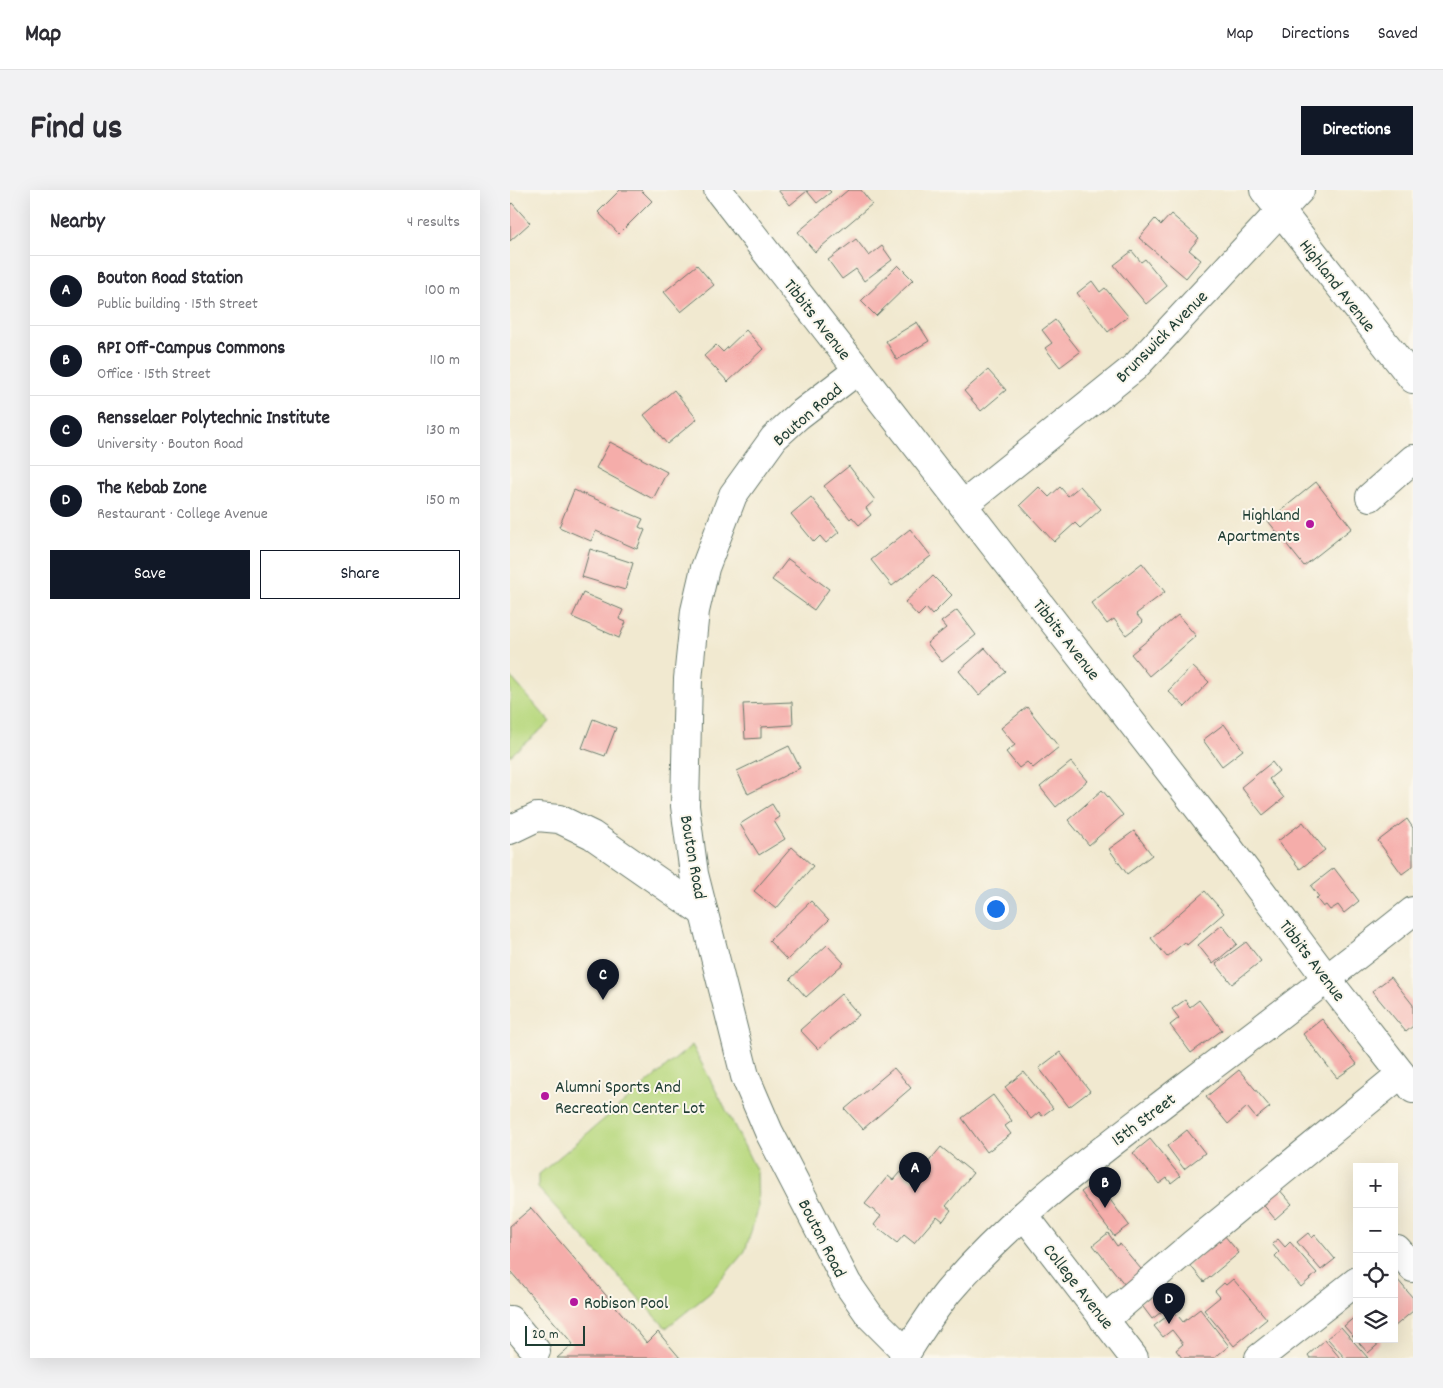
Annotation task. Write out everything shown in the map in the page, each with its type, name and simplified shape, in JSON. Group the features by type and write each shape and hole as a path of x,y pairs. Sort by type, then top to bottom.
{"street":[{"name":"Tibbits Avenue","path":"718,190 1217,832 1407,1082"},
{"name":"Highland Avenue","path":"1264,190 1413,379"},
{"name":"Brunswick Avenue","path":"962,504 1135,368 1300,190"},
{"name":"Bouton Road","path":"858,370 798,416 774,438 733,495 705,568 695,611 688,679 685,806 694,874 746,1076 769,1132 847,1283 870,1316 905,1355"},
{"path":"1370,497 1413,460"},
{"path":"510,830 537,817 559,819 592,834 704,913"},
{"name":"15th Street","path":"905,1355 920,1330 947,1293 977,1260 1024,1215 1074,1172 1413,911"},
{"path":"1104,1320 1193,1244 1407,1082"},
{"name":"College Avenue","path":"1024,1215 1134,1358"},
{"path":"1259,1358 1353,1284"},
{"path":"510,1320 536,1352"}],"green space":[{"path":"510,676 550,722 510,756"},
{"path":"692,1045 757,1172 758,1209 745,1251 710,1293 666,1328 538,1188 538,1175"}],"building":[{"path":"620,190 641,190 652,201 619,234 598,212"},
{"path":"778,190 829,190 831,192 817,203 807,191 790,205"},
{"path":"848,190 861,190 872,204 815,252 798,232"},
{"path":"512,203 530,223 510,241 510,205"},
{"path":"1171,214 1199,238 1189,250 1201,260 1186,278 1139,238 1155,219 1161,225"},
{"path":"856,239 869,256 882,246 892,260 864,281 856,269 842,279 828,260"},
{"path":"1132,251 1141,262 1145,259 1167,286 1146,304 1114,265"},
{"path":"697,265 714,285 681,312 664,292"},
{"path":"898,265 913,280 876,316 861,301"},
{"path":"1092,281 1100,292 1105,288 1128,316 1108,332 1077,293"},
{"path":"1055,320 1080,352 1060,367 1045,348 1052,343 1042,330"},
{"path":"917,322 929,341 897,360 886,341"},
{"path":"746,330 763,349 728,382 704,356 716,345 723,352"},
{"path":"988,370 1006,390 981,411 964,391"},
{"path":"674,390 697,419 667,444 644,415"},
{"path":"610,442 667,472 653,499 596,468"},
{"path":"849,466 875,500 866,508 871,515 859,525 852,517 850,519 824,486"},
{"name":"Highland Apartments","path":"1316,482 1352,528 1304,566 1268,521"},
{"path":"1080,486 1101,509 1080,528 1075,523 1054,542 1020,505 1039,487 1049,497 1060,487 1068,496"},
{"path":"574,490 643,519 639,527 645,530 637,549 596,531 591,541 559,527"},
{"path":"811,497 839,532 826,543 820,536 814,542 791,514"},
{"path":"910,529 931,556 892,586 871,560"},
{"path":"590,549 633,563 625,590 582,577"},
{"path":"788,559 829,589 814,610 772,580"},
{"path":"1142,563 1165,592 1136,614 1143,622 1126,635 1114,619 1107,624 1091,603"},
{"path":"933,576 952,595 932,615 926,608 918,616 905,602"},
{"path":"583,593 623,610 619,619 626,622 619,638 572,617"},
{"path":"957,610 976,635 942,662 927,643 946,628 941,622"},
{"path":"1178,615 1196,636 1149,676 1131,654"},
{"path":"985,648 1006,672 979,695 959,671"},
{"path":"1192,666 1209,682 1185,707 1168,691"},
{"path":"792,702 793,725 761,727 761,738 745,739 743,704"},
{"path":"1027,707 1059,747 1033,768 1027,762 1019,768 1006,752 1015,745 1001,728"},
{"path":"593,719 616,728 605,756 582,748"},
{"path":"1224,724 1243,750 1222,766 1203,740"},
{"path":"789,746 800,768 748,794 737,771"},
{"path":"1071,762 1087,781 1056,807 1040,787"},
{"path":"1272,762 1279,771 1269,779 1284,798 1263,815 1241,787"},
{"path":"1102,790 1123,815 1089,845 1068,820"},
{"path":"772,804 780,817 774,821 785,839 759,855 740,824"},
{"path":"1407,819 1413,828 1413,866 1402,874 1378,841"},
{"path":"1303,822 1325,850 1300,869 1278,841"},
{"path":"1134,831 1152,855 1127,874 1109,849"},
{"path":"792,847 813,866 776,909 754,891"},
{"path":"1334,868 1359,901 1344,913 1338,905 1330,910 1326,905 1323,907 1316,898 1319,897 1311,886"},
{"path":"1205,891 1224,913 1187,945 1185,942 1167,957 1151,938"},
{"path":"811,901 829,920 787,960 769,941"},
{"path":"1222,925 1237,944 1213,964 1198,945"},
{"path":"1246,942 1261,961 1232,984 1216,964"},
{"path":"827,945 844,963 806,997 790,979"},
{"path":"1391,977 1413,1005 1413,1026 1406,1032 1372,991"},
{"path":"841,994 859,1015 818,1049 800,1030"},
{"path":"1185,1000 1190,1007 1199,1000 1222,1030 1191,1053 1170,1025 1179,1018 1172,1009"},
{"path":"1322,1019 1357,1064 1337,1078 1303,1034"},
{"path":"1060,1052 1090,1091 1069,1107 1039,1068"},
{"path":"894,1068 911,1088 863,1129 845,1109"},
{"path":"1239,1070 1270,1107 1256,1118 1247,1107 1228,1124 1206,1097"},
{"path":"1024,1072 1053,1108 1042,1116 1039,1112 1031,1119 1005,1087"},
{"path":"993,1095 1012,1121 1005,1126 1011,1134 987,1152 962,1118"},
{"path":"1187,1130 1205,1153 1184,1169 1167,1146"},
{"path":"1150,1139 1180,1176 1171,1183 1167,1178 1159,1184 1133,1153"},
{"path":"941,1147 973,1173 946,1206 951,1210 943,1221 937,1216 914,1243 904,1235 897,1243 874,1225 881,1216 865,1204 888,1176 893,1180 900,1172 912,1182"},
{"path":"1096,1181 1129,1225 1114,1236 1081,1192"},
{"path":"1277,1187 1292,1204 1275,1219 1261,1202"},
{"name":"Robison Pool","path":"531,1208 647,1343 658,1332 680,1358 557,1358 573,1344 510,1271 510,1226"},
{"path":"1108,1233 1117,1246 1120,1244 1146,1275 1129,1290 1093,1245"},
{"path":"1308,1233 1312,1238 1315,1235 1335,1259 1321,1270 1297,1242"},
{"path":"1224,1235 1239,1253 1204,1282 1189,1264"},
{"path":"1278,1239 1285,1247 1290,1242 1317,1273 1301,1287 1275,1256 1279,1252 1272,1244"},
{"path":"1233,1279 1267,1319 1234,1346 1204,1310 1220,1297 1215,1291 1224,1283 1226,1285"},
{"path":"1398,1280 1413,1298 1413,1311 1398,1324"},
{"path":"1159,1288 1172,1304 1152,1319 1140,1303"},
{"path":"1200,1309 1229,1346 1214,1358 1182,1358 1176,1350 1183,1344 1172,1330 1163,1337 1154,1326 1174,1311 1183,1322"},
{"path":"1353,1318 1353,1336 1344,1326"},
{"path":"1341,1327 1368,1358 1345,1358 1327,1338"},
{"path":"1325,1340 1340,1358 1310,1358 1308,1355"},
{"path":"1359,1343 1380,1343 1368,1353"}],"place":[{"name":"Highland Apartments","path":"1310,524"},
{"name":"Rensselaer Polytechnic Institute","path":"603,1000"},
{"name":"Alumni Sports And Recreation Center Lot","path":"545,1096"},
{"name":"Bouton Road Station","path":"915,1193"},
{"name":"RPI Off-Campus Commons","path":"1105,1208"},
{"name":"Robison Pool","path":"574,1302"},
{"name":"The Kebab Zone","path":"1169,1324"}]}
